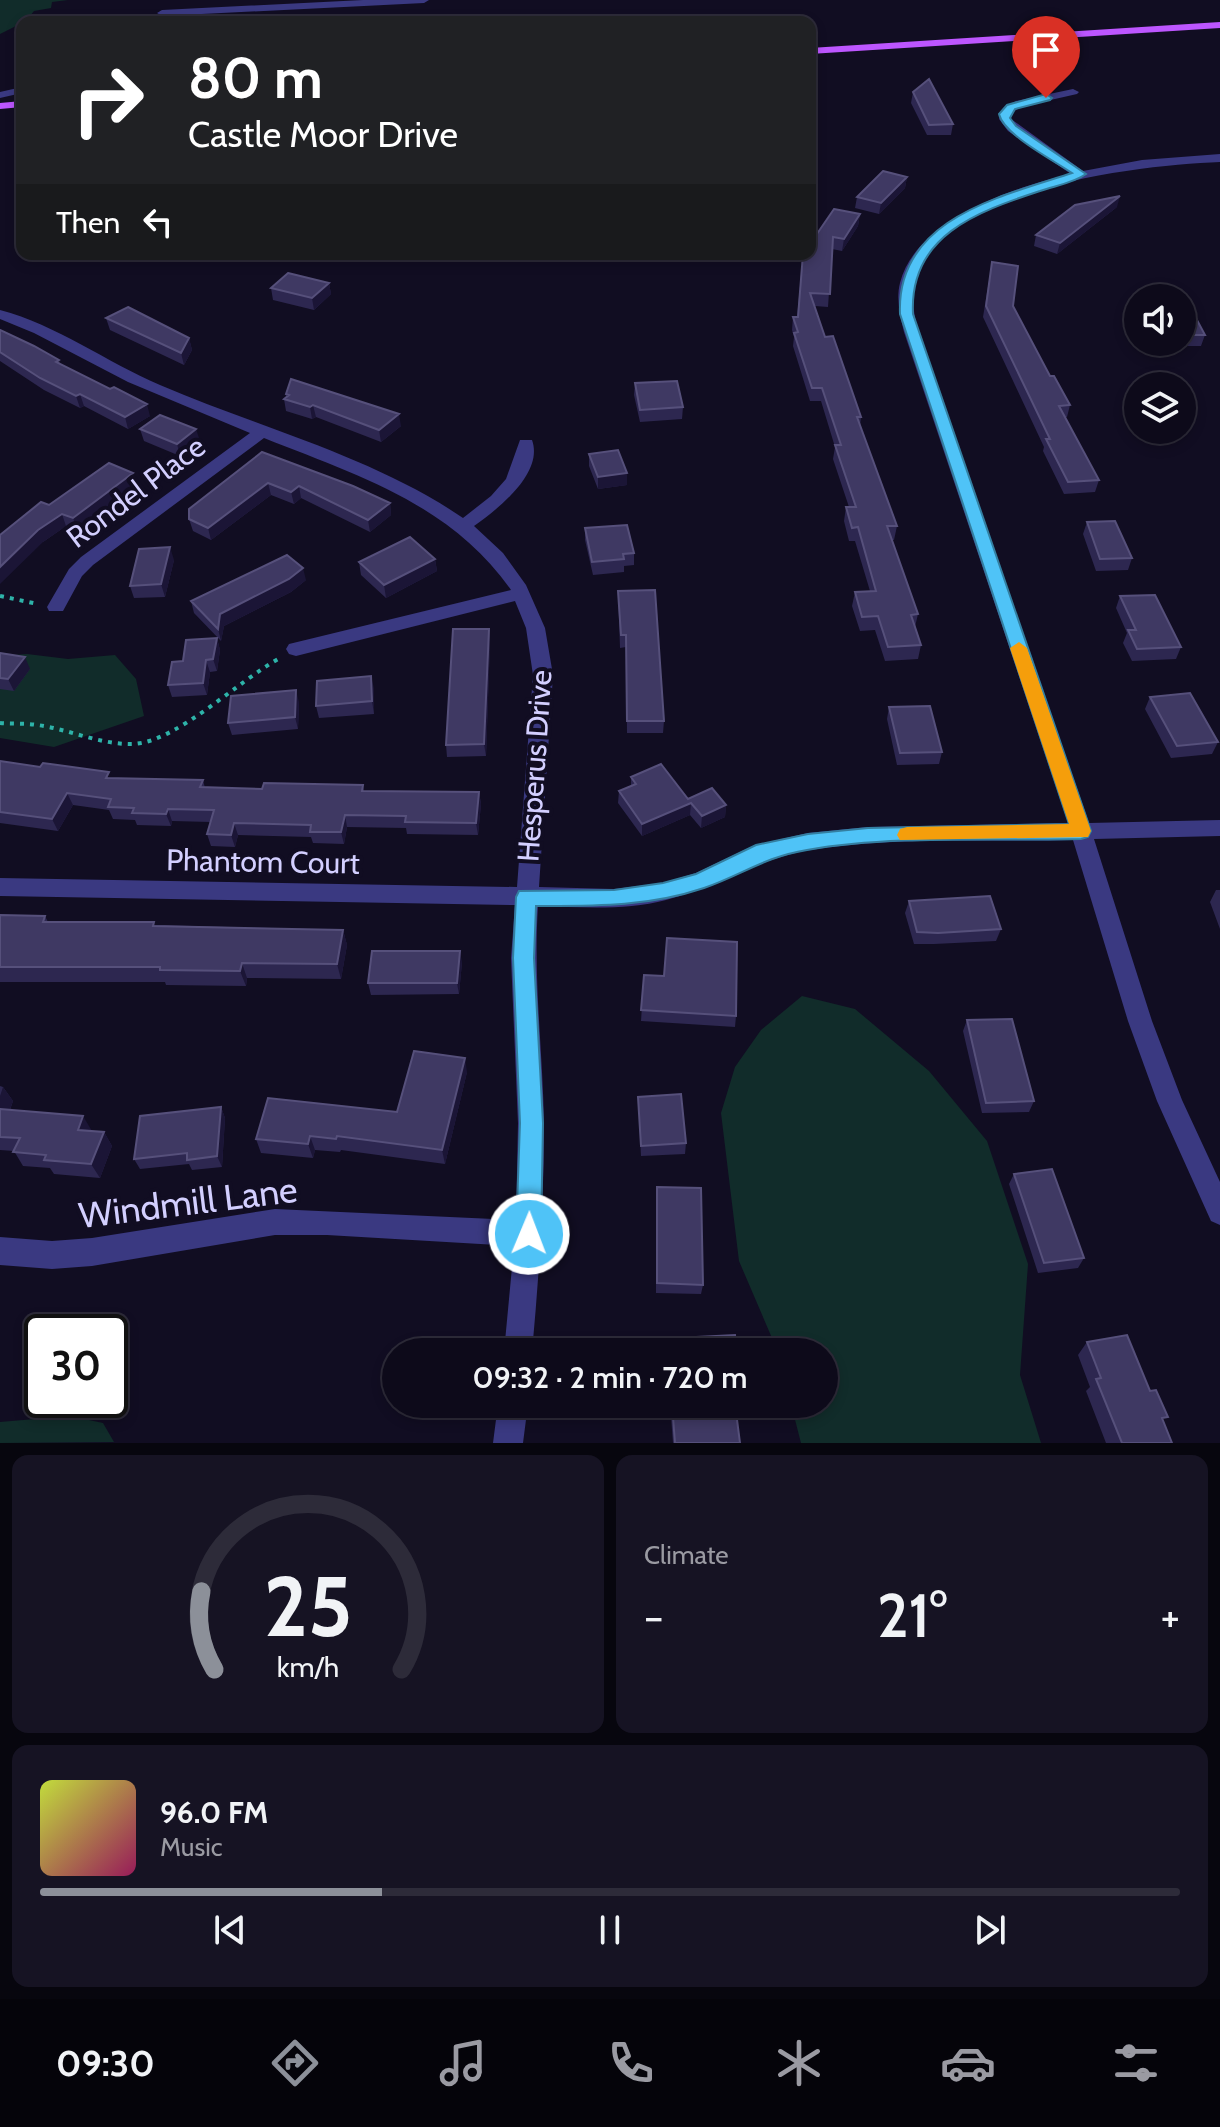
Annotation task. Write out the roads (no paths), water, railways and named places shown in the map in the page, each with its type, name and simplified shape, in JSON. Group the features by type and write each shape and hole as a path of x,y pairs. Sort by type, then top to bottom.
{"main road":[{"path":"816,51 1220,25"}],"street":[{"path":"166,16 181,0"},
{"path":"214,16 424,0"},
{"path":"1073,92 1011,107 1004,114 1012,128 1080,174"},
{"path":"1220,158 1149,162 1080,174 997,201 948,227 919,257 909,274 906,292 911,332 1081,831 1140,1021 1170,1101 1220,1212"},
{"name":"Hesperus Drive","path":"0,314 50,334 149,387 390,482 435,504 465,524 489,546 522,593 541,648 543,675 523,958 531,1123 529,1234 519,1338"},
{"name":"Rondel Place","path":"56,607 75,573 87,561 262,432"},
{"path":"465,524 512,485 523,463 526,443"},
{"path":"296,649 522,593"},
{"name":"Phantom Court","path":"0,887 614,898 663,892 702,880 763,851 808,842 868,836 1220,828"},
{"name":"Windmill Lane","path":"0,1251 52,1255 92,1252 275,1222 327,1222 529,1234"},
{"path":"508,1443 511,1418"}]}
